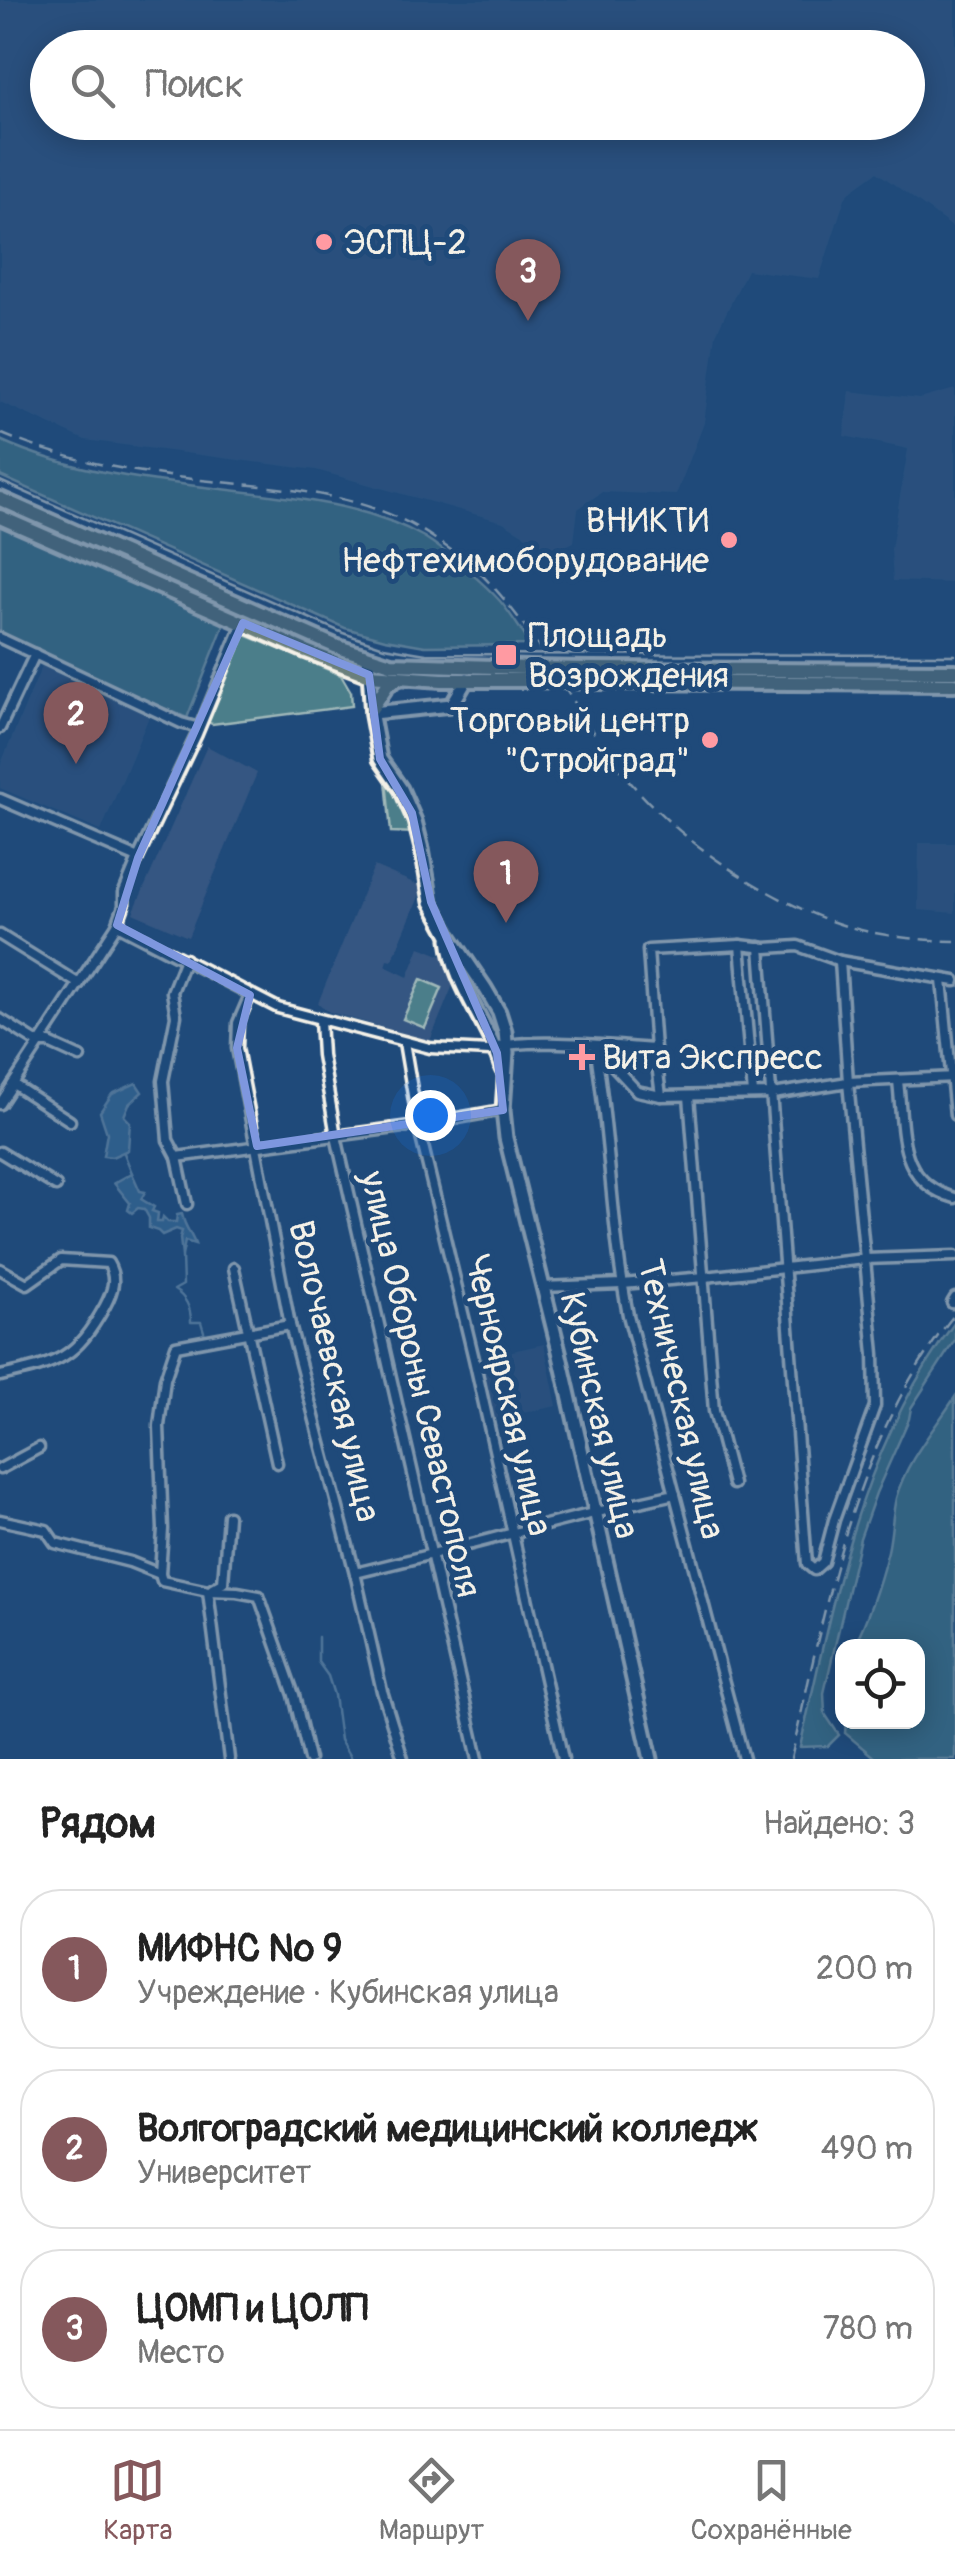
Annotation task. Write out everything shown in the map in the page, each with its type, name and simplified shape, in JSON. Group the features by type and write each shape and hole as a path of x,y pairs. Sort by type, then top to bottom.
{"main road":[{"path":"0,499 335,646 391,664 600,682 955,684"},
{"path":"0,517 369,675 467,680 590,669 955,671"},
{"path":"372,710 388,684 399,678"}],"street":[{"path":"0,1102 116,925 138,858 244,623"},
{"path":"0,638 199,728"},
{"path":"0,728 35,654"},
{"name":"Кубинская улица","path":"368,657 380,759 412,813 431,902 498,1012 505,1030 500,1046"},
{"path":"372,710 452,706 467,680"},
{"path":"0,799 138,858"},
{"path":"116,925 278,1008 430,1048 488,1051 524,1042 655,1049"},
{"path":"0,935 79,984"},
{"name":"Кубинская улица","path":"449,935 458,976 500,1046 506,1138 652,1759"},
{"path":"740,945 752,1094"},
{"path":"661,1096 648,950 798,946 840,961 955,981"},
{"path":"760,947 806,1564 814,1570 824,1562 834,1520 876,1406 840,961"},
{"path":"186,959 172,992 176,1016 163,1081 168,1140 177,1157 187,1204"},
{"path":"942,980 955,1115"},
{"name":"Волочаевская улица","path":"250,995 238,1024 237,1048 290,1325 382,1691 403,1759"},
{"path":"0,1019 38,1043 48,1043 80,1057"},
{"name":"улица Обороны Севастополя","path":"320,1020 336,1136 478,1759"},
{"name":"Черноярская улица","path":"404,1042 418,1125 563,1759"},
{"path":"595,1046 637,1091 661,1096 773,1094 848,1082 953,1077"},
{"name":"Техническая улица","path":"595,1046 605,1106 622,1284 744,1759"},
{"path":"898,1081 906,1156 918,1179 955,1198"},
{"path":"13,1084 70,1121"},
{"path":"689,1096 714,1411 732,1484"},
{"path":"177,1157 503,1110"},
{"path":"0,1152 56,1186"},
{"path":"542,1288 705,1277 865,1259 955,1256"},
{"path":"0,1269 27,1284 61,1260 108,1263 114,1273 112,1293 88,1337 63,1358 0,1376"},
{"path":"234,1268 277,1463"},
{"path":"161,1578 164,1529 159,1426 165,1379 176,1346 290,1325"},
{"path":"0,1469 40,1448"},
{"path":"355,1572 675,1494"},
{"path":"208,1591 223,1584 228,1516"},
{"path":"0,1520 46,1530 55,1543 130,1562 161,1578 208,1591 259,1596 294,1695 308,1759"},
{"path":"208,1591 229,1759"}],"highlighted area":[{"path":"243,623 369,675 380,759 412,813 431,902 497,1053 503,1110 257,1146 237,1048 250,995 117,925 138,858"}],"shaded area":[{"path":"0,0 955,0 955,229 877,172 845,198 819,279 747,270 716,334 704,423 676,495 602,492 578,509 574,542 552,552 503,522 316,470 85,440 0,402"},
{"path":"955,389 955,583 893,581 891,549 908,449 844,436 849,391 920,399"},
{"path":"44,661 153,707 101,831 0,788 0,766"},
{"path":"207,746 257,773 188,937 133,913"},
{"path":"919,843 955,843 955,913 918,910"},
{"path":"374,866 423,887 392,961 387,960 385,966 408,977 420,947 447,958 455,980 430,1041 329,1012 318,1003"},
{"path":"136,1083 142,1092 129,1104 124,1116 130,1122 128,1150 112,1157 103,1156 107,1133 100,1112 112,1094"},
{"path":"132,1173 140,1191 145,1192 141,1199 158,1213 157,1222 162,1222 163,1217 176,1222 177,1215 182,1214 195,1244 185,1241 182,1256 182,1231 176,1229 162,1235 149,1228 144,1209 132,1213 128,1210 130,1203 114,1183"},
{"path":"544,1344 557,1406 493,1419 481,1358"}],"green space":[{"path":"0,440 98,471 310,501 387,520 424,537 474,576 500,601 531,645 425,646 345,628 0,476"},
{"path":"0,505 352,661 346,662 0,511"},
{"path":"0,521 225,622 187,718 0,637"},
{"path":"241,633 341,675 351,692 352,706 212,724 206,721 205,705"},
{"path":"385,770 417,833 391,832"},
{"path":"421,979 442,988 425,1028 403,1019"},
{"path":"955,1322 955,1340 911,1408 860,1538 824,1693 825,1714 839,1735 828,1746 800,1747 825,1634 855,1526 895,1421"},
{"path":"955,1397 955,1759 876,1759 845,1733 845,1729 925,1729 925,1639 857,1639 885,1563 901,1484"}],"waterway":[{"path":"124,1153 132,1173"},
{"path":"182,1256 183,1285 174,1290 187,1303 191,1322 201,1322 205,1335"},
{"path":"318,1637 318,1662 328,1676 340,1740 351,1759"}],"tram line":[{"path":"0,481 343,633 384,647 426,654 955,655"}],"railway":[{"path":"0,433 42,449 108,466 308,492 373,508 403,521 432,537 481,574 529,633 619,769 700,847 762,889 828,920 891,936 955,941"},
{"path":"791,1759 831,1584 868,1470 891,1415 920,1363 955,1314"}],"place":[{"name":"ЭСПЦ-2","path":"324,242"},
{"name":"ЦОМП и ЦОЛП","path":"528,321"},
{"name":"ВНИКТИ Нефтехимоборудование","path":"729,540"},
{"name":"Площадь Возрождения","path":"506,655"},
{"name":"Торговый центр \"Стройград\"","path":"710,740"},
{"name":"Волгоградский медицинский колледж","path":"76,764"},
{"name":"МИФНС № 9","path":"506,923"},
{"name":"Вита Экспресс","path":"582,1057"}]}
